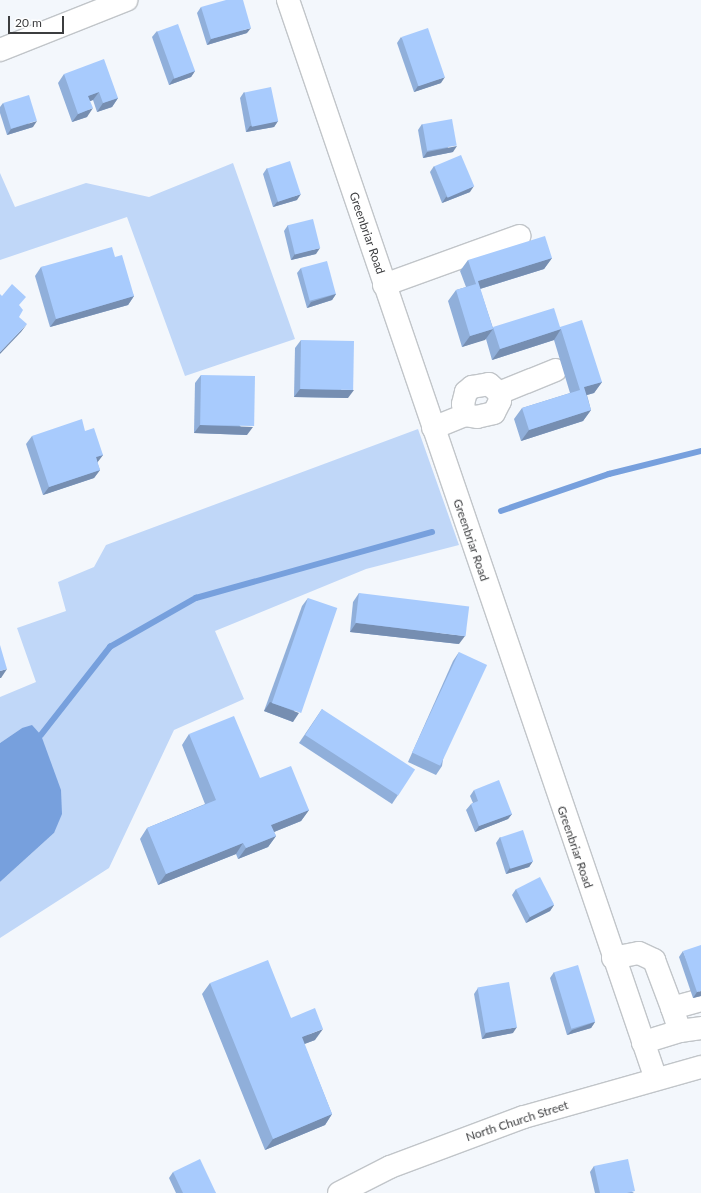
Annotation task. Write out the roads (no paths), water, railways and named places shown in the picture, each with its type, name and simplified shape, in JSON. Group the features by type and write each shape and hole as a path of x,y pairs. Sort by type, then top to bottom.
{"street":[{"path":"0,50 126,0"},
{"name":"Greenbriar Road","path":"288,0 613,958 656,1080"},
{"path":"384,285 519,236"},
{"path":"433,428 465,415 463,404 466,392 472,387 489,384 499,393 556,370"},
{"path":"613,958 639,953 654,960 680,1031"},
{"path":"672,1008 701,1000"},
{"path":"643,1042 680,1031 701,1028"},
{"name":"North Church Street","path":"339,1193 390,1167 452,1142 524,1117 701,1067"}],"water":[{"path":"32,725 41,735 61,790 62,814 54,833 0,882 0,743 22,728"}],"waterway":[{"path":"501,511 609,474 701,451"},
{"path":"41,735 110,647 196,598 432,532"}]}
